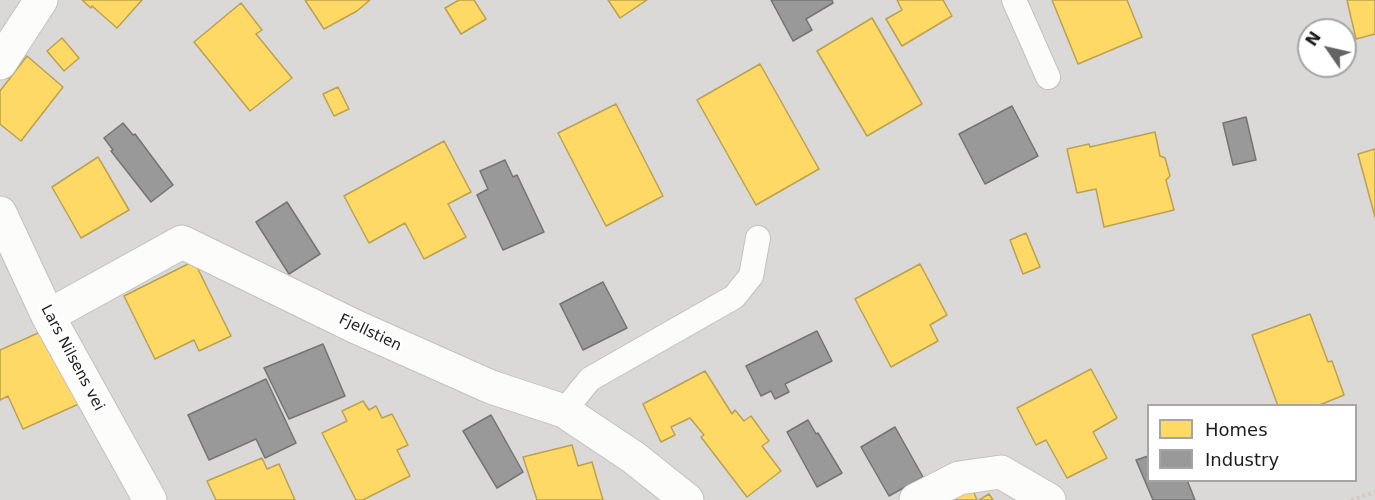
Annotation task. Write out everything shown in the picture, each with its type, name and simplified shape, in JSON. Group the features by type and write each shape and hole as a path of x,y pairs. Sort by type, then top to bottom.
{"street":[{"path":"0,63 41,0"},
{"name":"Lars Nilsens vei","path":"0,213 48,316 150,500"},
{"name":"Fjellstien","path":"48,316 182,242 354,326 491,387 564,411 633,457 687,500"},
{"path":"916,500 959,478 1001,472 1048,500"}],"lane":[{"path":"1014,0 1048,77"},
{"path":"564,411 590,379 734,297 751,276 758,238"}],"path":[{"path":"1351,500 1375,492"}],"shaded area":[{"path":"0,0 1375,0 1375,500 0,500"}],"building: Homes":[{"path":"82,0 142,0 117,28"},
{"path":"305,0 370,0 357,11 324,29"},
{"path":"459,0 474,0 486,19 461,34 445,8"},
{"path":"608,0 647,0 620,18"},
{"path":"897,0 943,0 952,16 902,46 886,19 902,10"},
{"path":"1052,0 1127,0 1142,37 1078,64"},
{"path":"1347,0 1375,0 1375,34 1357,39 1357,18 1351,18"},
{"path":"241,3 262,30 256,34 292,78 250,111 194,42"},
{"path":"872,18 922,104 867,136 817,51"},
{"path":"62,38 79,58 64,71 47,51"},
{"path":"27,56 63,87 21,141 0,124 0,91"},
{"path":"760,64 819,169 756,205 697,100"},
{"path":"338,87 349,109 334,116 323,94"},
{"path":"616,104 663,196 606,226 558,133"},
{"path":"1155,132 1160,156 1165,158 1170,176 1166,180 1174,210 1104,227 1096,189 1077,193 1067,149 1089,144 1090,147"},
{"path":"444,141 471,192 448,204 466,237 424,259 405,223 369,243 344,196"},
{"path":"1375,149 1375,217 1358,154"},
{"path":"98,157 129,210 81,238 52,187"},
{"path":"1026,233 1040,267 1023,274 1010,240"},
{"path":"194,261 231,336 199,351 194,340 155,359 124,296"},
{"path":"920,264 947,315 930,325 938,341 891,367 855,299"},
{"path":"1310,314 1328,362 1332,361 1344,395 1322,404 1277,404 1252,335"},
{"path":"47,329 81,403 23,429 8,396 0,400 0,350"},
{"path":"1091,369 1117,418 1093,432 1107,458 1067,478 1046,440 1036,445 1017,408"},
{"path":"705,371 732,414 735,410 744,421 751,416 769,441 762,446 781,471 747,497 701,437 704,435 690,418 671,427 675,435 661,442 643,404"},
{"path":"363,401 369,410 376,406 382,418 392,414 408,445 397,450 410,476 363,500 356,500 322,433 347,421 342,411"},
{"path":"572,445 578,466 592,462 603,500 537,500 523,457"},
{"path":"262,458 267,469 279,464 295,500 216,500 207,481"},
{"path":"972,488 977,500 948,500"},
{"path":"989,494 993,500 979,500"}],"building: Industry":[{"path":"771,0 832,0 833,3 806,19 812,30 793,41"},
{"path":"1012,106 1038,156 985,184 959,134"},
{"path":"1246,117 1256,160 1233,165 1223,123"},
{"path":"123,123 133,135 135,134 173,185 151,202 111,151 113,150 104,138"},
{"path":"505,160 513,177 517,175 544,232 503,250 477,195 488,189 480,171"},
{"path":"287,202 320,254 289,274 256,222"},
{"path":"603,282 627,328 583,350 560,304"},
{"path":"817,331 832,361 785,384 789,392 775,399 771,391 761,396 746,366"},
{"path":"323,344 345,396 289,419 264,368"},
{"path":"266,379 296,443 265,458 256,439 209,460 188,415"},
{"path":"491,415 523,472 497,488 463,431"},
{"path":"808,420 842,473 817,487 787,432"},
{"path":"895,427 923,477 889,496 861,447"},
{"path":"1147,456 1147,482 1188,482 1195,500 1153,500 1136,460"}]}
